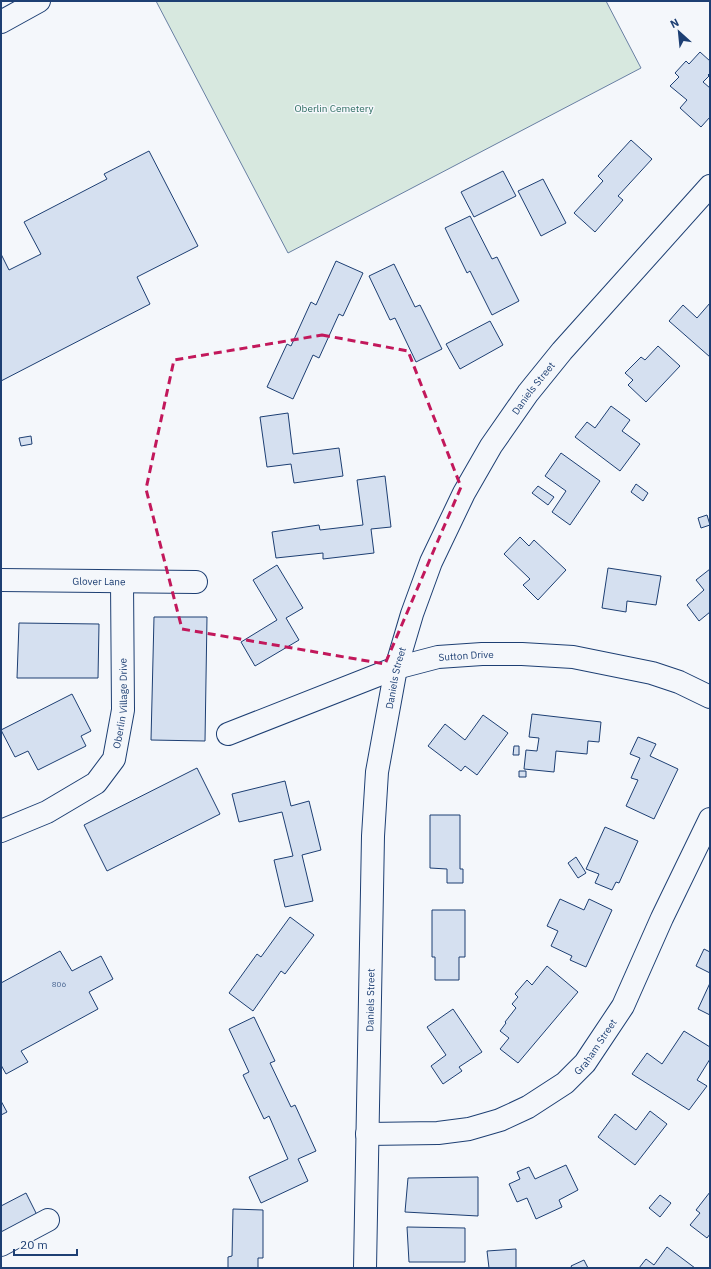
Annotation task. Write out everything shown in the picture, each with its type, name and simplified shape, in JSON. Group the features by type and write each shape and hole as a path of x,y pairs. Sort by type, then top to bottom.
{"street":[{"path":"1,22 39,1"},
{"name":"Daniels Street","path":"365,1268 373,836 377,772 396,668 412,614 431,562 464,493 491,446 528,393 562,351 710,186"},
{"name":"Glover Lane","path":"1,580 196,582"},
{"name":"Oberlin Village Drive","path":"1,831 47,812 96,783 114,759 123,710 122,582"},
{"name":"Sutton Drive","path":"228,734 396,668 438,657 482,654 522,654 573,657 652,673 679,682 710,697"},
{"name":"Graham Street","path":"367,1134 438,1132 469,1129 500,1120 528,1107 565,1083 584,1063 624,1006 662,918 710,819"},
{"path":"1,1245 48,1220"}],"highlighted area":[{"path":"322,335 408,351 461,487 385,664 182,629 146,489 174,360"}],"green space":[{"name":"Oberlin Cemetery","path":"156,1 606,1 641,68 288,253"}],"building":[{"path":"700,52 710,61 709,76 703,82 710,88 710,117 701,127 680,108 687,100 670,86 679,77 675,73 686,61 689,64"},
{"path":"631,140 652,159 618,196 623,200 595,232 574,213 603,181 598,176"},
{"path":"149,151 198,246 137,277 150,304 1,381 1,254 9,270 41,254 24,222 107,179 104,174"},
{"path":"503,171 516,196 474,217 461,192"},
{"path":"543,179 566,223 541,236 518,191"},
{"path":"470,216 492,259 497,257 519,301 492,315 470,271 467,273 445,228"},
{"path":"336,261 363,273 343,316 339,314 319,358 313,355 293,399 267,387 287,344 291,346 311,302 316,305"},
{"path":"394,264 415,307 420,305 442,349 416,362 395,318 390,320 369,276"},
{"path":"710,303 710,357 669,321 683,305 697,318"},
{"path":"490,321 503,345 460,369 446,344"},
{"path":"658,346 680,366 646,402 628,385 633,380 625,373 641,357 645,360"},
{"path":"611,406 630,420 622,431 640,444 620,471 575,437 587,422 595,428"},
{"path":"288,413 293,454 339,448 343,476 294,483 291,464 267,467 260,417"},
{"path":"31,436 32,444 21,446 19,438"},
{"path":"561,453 600,481 570,525 552,512 566,491 545,476"},
{"path":"385,476 391,527 371,529 374,553 323,559 323,553 276,558 272,532 319,525 320,530 363,525 357,480"},
{"path":"636,484 648,493 643,501 631,492"},
{"path":"538,486 554,497 548,505 532,493"},
{"path":"707,515 710,525 701,528 698,518"},
{"path":"520,537 529,546 534,540 566,570 538,600 523,585 530,579 504,554"},
{"path":"277,565 303,608 286,618 299,640 255,666 241,642 277,620 253,580"},
{"path":"608,568 661,576 656,605 627,601 626,612 602,608"},
{"path":"710,569 710,612 699,621 687,605 704,590 696,580"},
{"path":"154,617 207,617 205,741 151,740"},
{"path":"19,623 99,624 98,678 17,678"},
{"path":"72,694 91,731 81,736 86,746 38,770 28,751 15,757 1,730"},
{"path":"532,714 601,722 599,742 588,741 587,754 556,751 554,772 524,769 526,750 537,751 539,738 529,737"},
{"path":"483,715 508,733 477,775 465,766 461,771 428,746 445,724 465,740"},
{"path":"638,737 656,744 650,756 678,769 654,819 626,806 638,780 631,778 640,758 630,754"},
{"path":"514,746 519,746 519,755 513,755"},
{"path":"197,768 220,814 107,871 84,825"},
{"path":"519,771 526,771 526,777 519,777"},
{"path":"285,781 291,806 309,801 321,850 302,855 313,901 285,907 274,860 293,856 282,812 239,822 232,794"},
{"path":"430,815 460,815 460,869 463,869 463,883 447,883 447,869 430,868"},
{"path":"605,827 638,841 619,883 616,882 612,890 595,883 599,874 586,869"},
{"path":"576,857 586,873 578,878 568,863"},
{"path":"560,899 584,910 589,899 612,910 586,967 570,960 572,956 551,946 558,931 547,926"},
{"path":"432,910 465,910 465,957 459,957 459,980 435,980 435,957 432,957"},
{"path":"290,917 314,935 285,974 281,971 253,1011 229,993 257,954 261,957"},
{"path":"704,949 710,952 710,973 696,966"},
{"path":"60,951 72,971 101,956 113,979 89,992 98,1009 21,1051 28,1062 6,1074 1,1065 1,983"},
{"path":"547,966 578,992 518,1063 500,1049 509,1038 500,1031 516,1008 512,1004 518,997 515,994 527,980 532,985"},
{"path":"710,983 710,1015 698,1009"},
{"path":"453,1009 482,1052 459,1067 462,1071 443,1084 431,1066 446,1055 427,1027"},
{"path":"254,1017 275,1061 270,1063 291,1107 295,1105 316,1151 298,1159 308,1181 261,1203 249,1177 288,1159 269,1116 264,1119 243,1075 249,1072 229,1029"},
{"path":"684,1031 710,1047 710,1059 697,1080 707,1086 689,1110 632,1074 647,1053 662,1064"},
{"path":"1,1101 7,1112 1,1115"},
{"path":"650,1111 667,1124 635,1165 598,1137 615,1114 636,1130"},
{"path":"566,1165 578,1190 559,1200 562,1207 536,1219 527,1198 517,1202 509,1184 520,1179 517,1172 529,1167 535,1179"},
{"path":"478,1177 478,1216 405,1212 408,1178"},
{"path":"710,1192 710,1234 707,1238 690,1225 700,1213 696,1210"},
{"path":"26,1193 38,1217 1,1236 1,1206"},
{"path":"660,1195 671,1203 660,1217 649,1208"},
{"path":"233,1209 263,1210 263,1258 258,1258 258,1268 228,1268 228,1257 232,1256"},
{"path":"407,1227 465,1228 465,1262 409,1262"},
{"path":"667,1247 695,1268 639,1268 646,1259 654,1265"},
{"path":"516,1249 516,1268 489,1268 487,1251"},
{"path":"584,1260 588,1268 572,1268 571,1266"}]}
